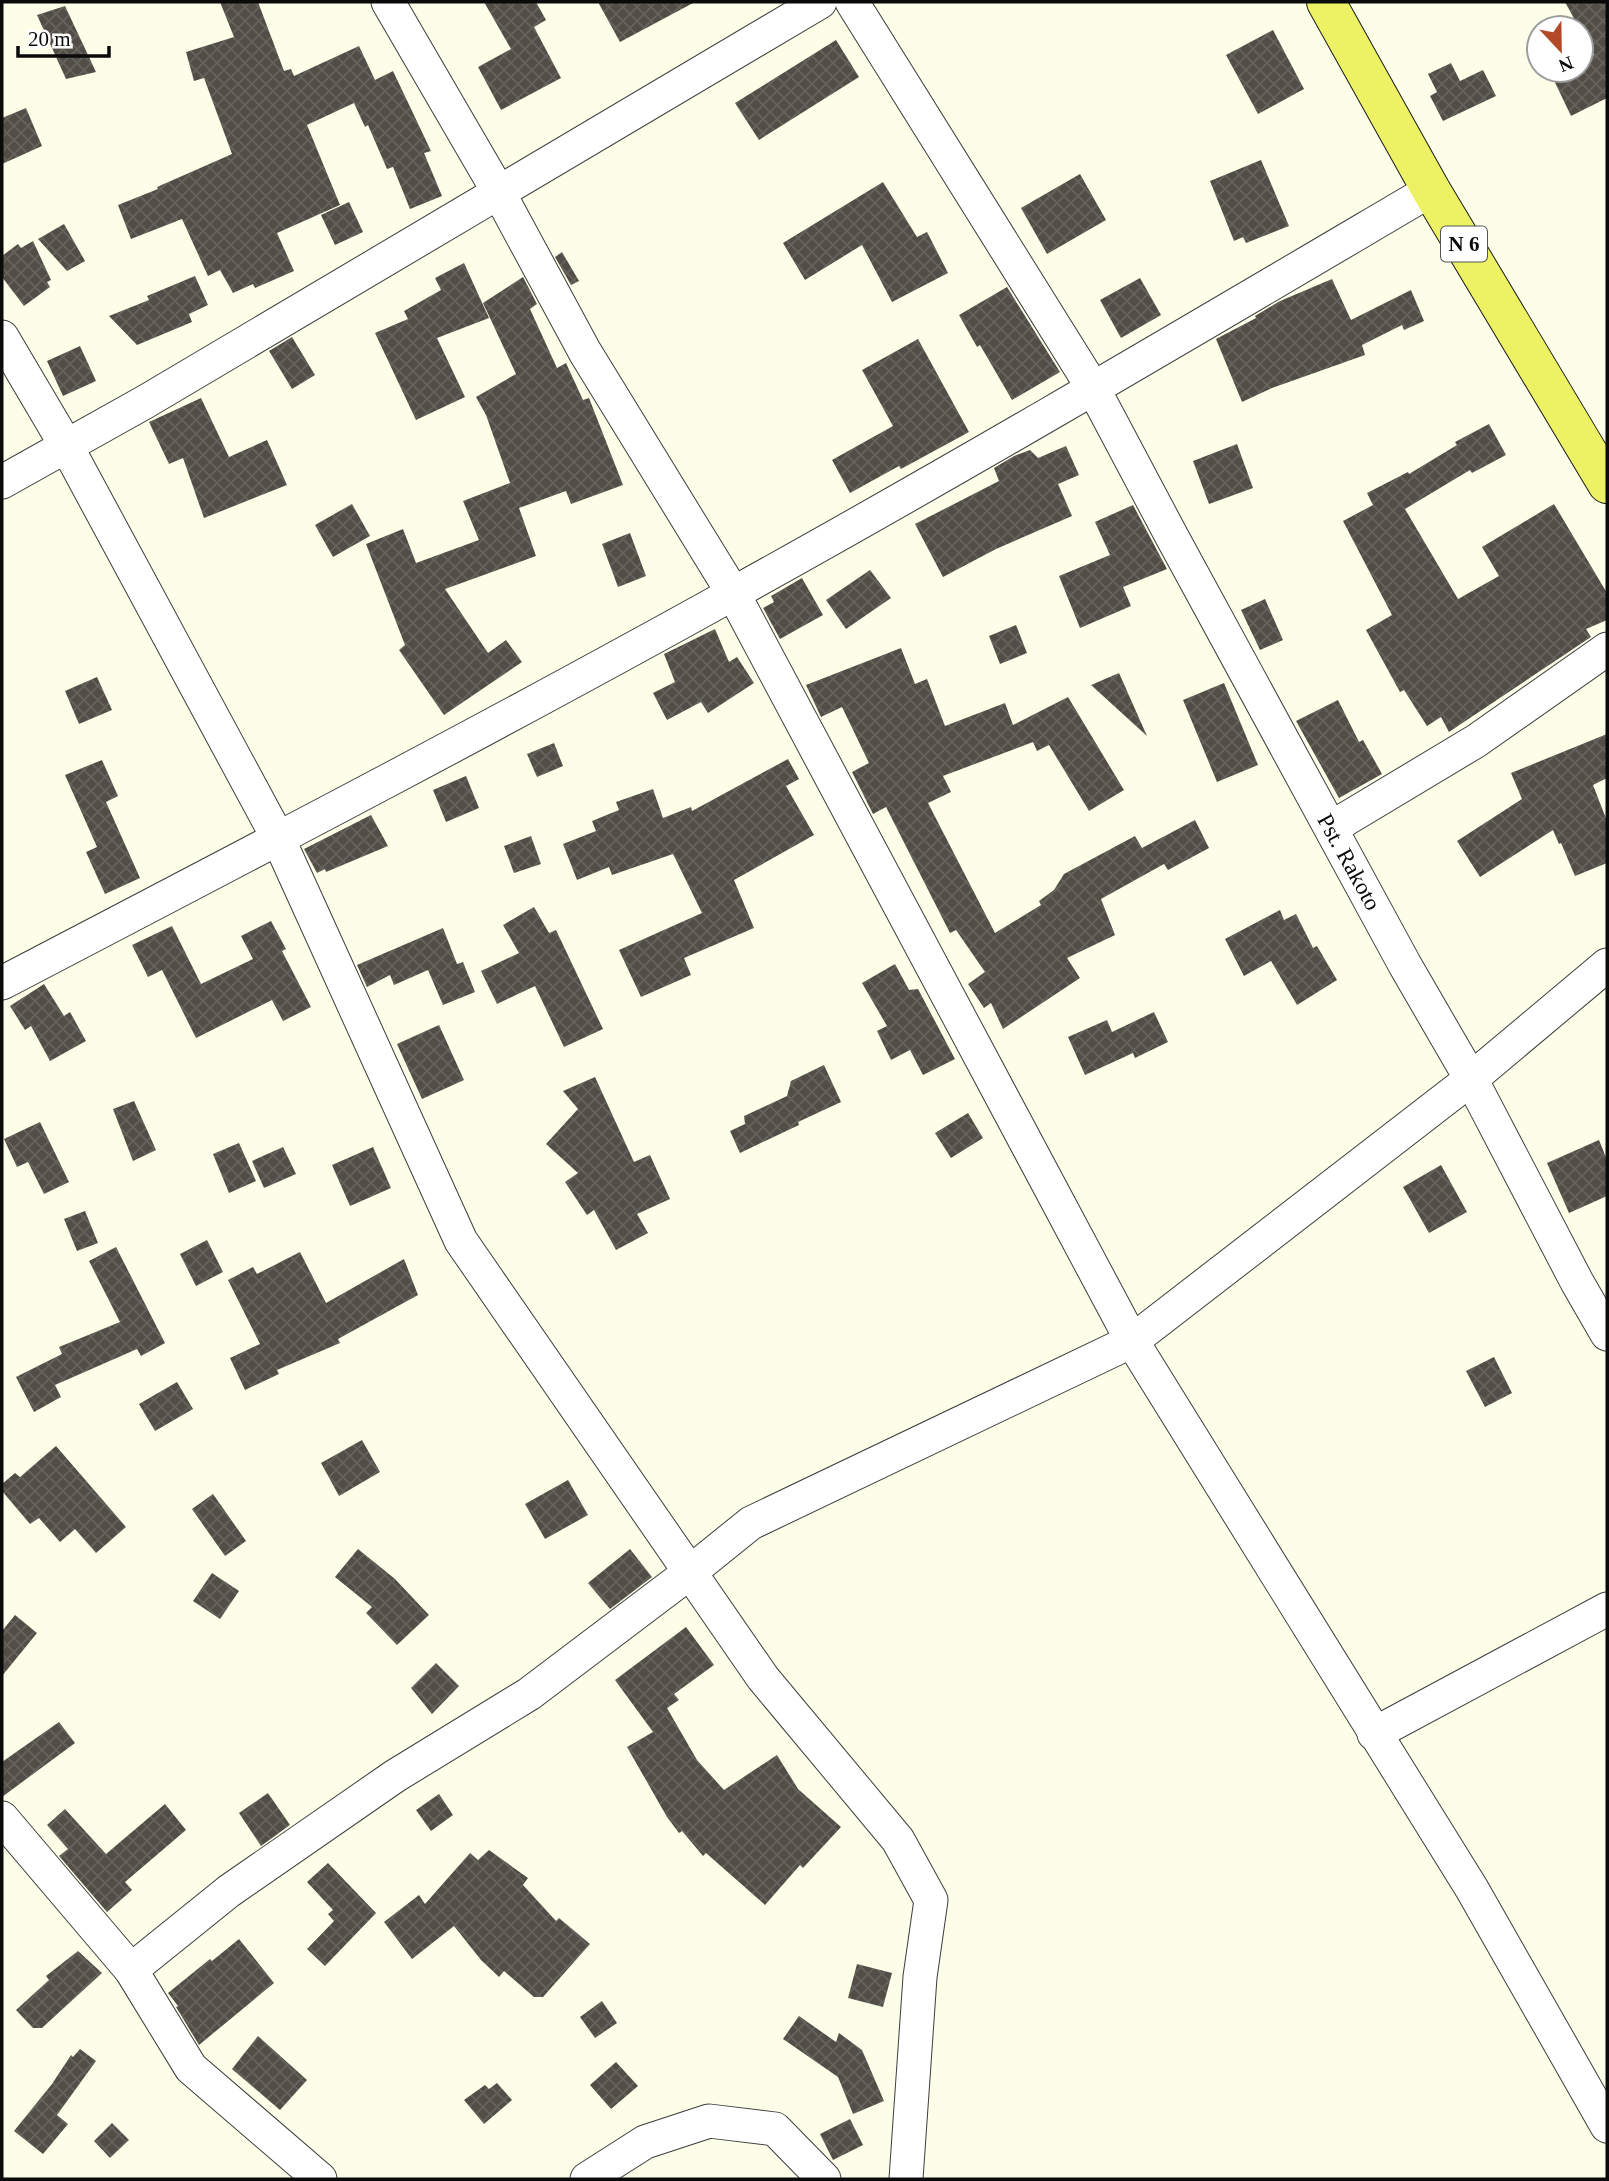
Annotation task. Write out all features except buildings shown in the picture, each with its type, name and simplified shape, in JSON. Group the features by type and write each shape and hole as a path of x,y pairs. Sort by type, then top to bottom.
{"main road":[{"name":"N 6","path":"1326,2 1431,190 1607,484"}],"street":[{"path":"388,2 498,191 585,352 733,593 1132,1341 1472,1889 1607,2126"},
{"path":"2,482 67,447 820,2"},
{"name":"Pst. Rakoto","path":"852,2 1093,388 1405,965 1471,1079 1577,1283 1607,1334"},
{"path":"2,983 733,593 1093,388 1431,190"},
{"path":"2,337 67,447 278,838 461,1241 763,1678 898,1840 931,1900 920,1977 906,2179"},
{"path":"1331,828 1476,741 1607,649"},
{"path":"131,1970 229,1891 395,1776 529,1694 751,1523 1132,1341 1471,1079 1607,965"},
{"path":"1374,1734 1607,1609"},
{"path":"2,1818 131,1970 191,2067 320,2179"},
{"path":"587,2179 645,2142 709,2121 775,2129 824,2179"}]}
